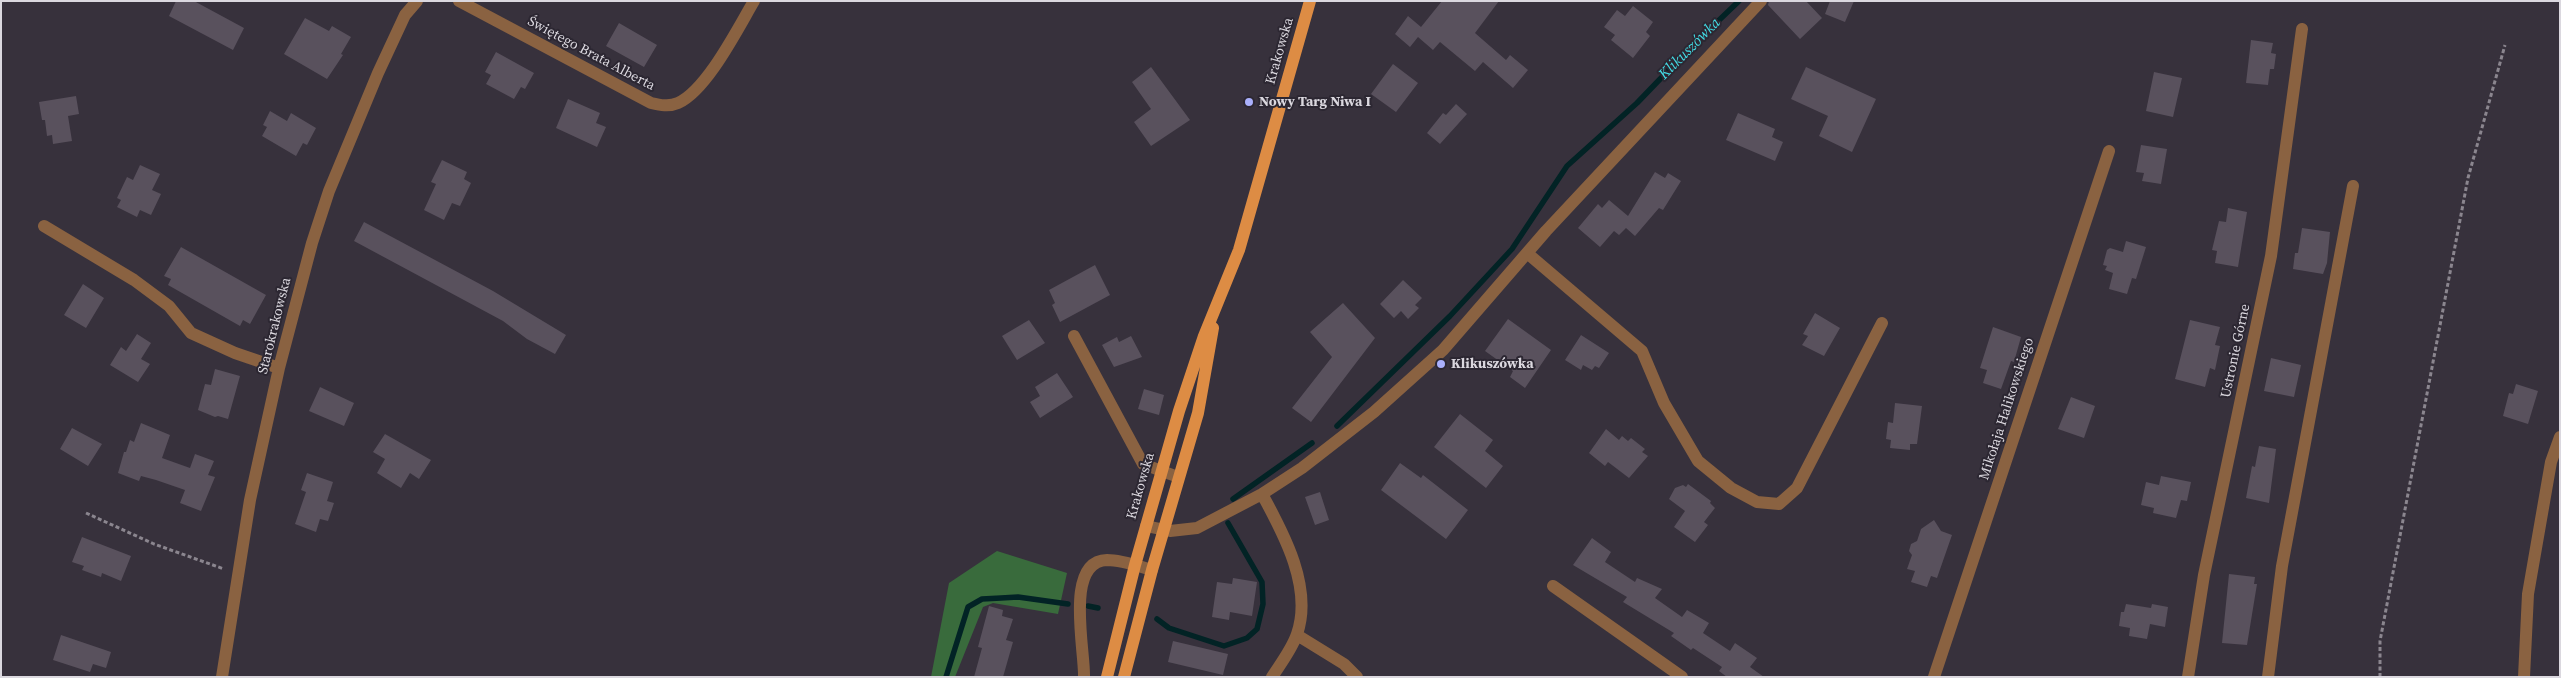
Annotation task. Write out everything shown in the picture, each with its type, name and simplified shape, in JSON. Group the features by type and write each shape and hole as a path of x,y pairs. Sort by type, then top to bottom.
{"main road":[{"name":"Krakowska","path":"1107,677 1161,471 1204,336 1239,250 1310,1"},
{"name":"Krakowska","path":"1124,677 1163,530 1198,413 1217,308"}],"street":[{"name":"Starokrakowska","path":"222,677 250,500 279,368 312,243 329,191 382,65 405,16 417,1"},
{"name":"Świętego Brata Alberta","path":"459,1 651,103 668,106 679,103 699,87 754,1"},
{"path":"1146,526 1163,530 1197,528 1262,494 1302,468 1374,412 1443,350 1527,253 1761,1"},
{"name":"Ustronie Górne","path":"2188,677 2204,575 2271,256 2302,29"},
{"name":"Mikołaja Halikowskiego","path":"1934,677 2109,151"},
{"path":"2268,677 2282,566 2353,186"},
{"path":"44,226 134,280 169,306 191,333 236,353 279,368"},
{"path":"1527,253 1642,351 1664,403 1698,461 1731,488 1757,502 1779,504 1797,488 1882,323"},
{"path":"1074,336 1143,464 1178,477"},
{"path":"2524,677 2528,594 2551,462 2560,437"},
{"path":"1262,494 1283,532 1302,601 1301,620 1297,635 1272,677"},
{"path":"1084,677 1080,607 1083,578 1095,562 1106,560 1152,570"},
{"path":"1554,586 1682,677"},
{"path":"1297,635 1344,664 1357,677"}],"path":[{"path":"2380,677 2380,641 2468,178 2505,45"},
{"path":"86,513 154,544 238,572"}],"green space":[{"path":"997,551 1067,573 1058,614 993,603 983,607 955,677 931,677 949,583"}],"building":[{"path":"176,1 194,1 244,28 233,50 169,16"},
{"path":"1442,1 1499,1 1475,33 1506,60 1510,55 1528,70 1513,88 1483,62 1475,71 1440,42 1433,50 1418,37 1410,47 1395,34 1408,16 1421,27"},
{"path":"1769,1 1806,1 1822,18 1800,39 1768,5"},
{"path":"1830,1 1854,1 1845,22 1825,14"},
{"path":"1633,6 1653,22 1646,32 1650,36 1633,58 1611,40 1615,35 1604,27 1617,10 1625,16"},
{"path":"305,18 329,31 332,26 351,37 341,54 343,55 327,79 284,54"},
{"path":"619,23 657,45 644,67 606,46"},
{"path":"2251,40 2273,43 2271,53 2276,54 2274,69 2270,69 2268,85 2246,83"},
{"path":"496,52 534,73 525,89 521,87 514,99 486,84 491,75 485,72"},
{"path":"1393,64 1418,83 1396,112 1371,94"},
{"path":"1151,67 1190,120 1151,146 1134,122 1151,109 1132,82"},
{"path":"1806,67 1876,99 1852,152 1819,136 1828,116 1791,99"},
{"path":"2154,72 2182,78 2173,117 2146,111"},
{"path":"76,96 79,114 68,116 72,141 53,144 52,135 47,136 45,120 42,120 39,102"},
{"path":"568,99 600,113 596,123 606,127 597,147 556,128"},
{"path":"1456,104 1467,114 1440,144 1427,133 1443,113 1446,115"},
{"path":"270,111 287,121 291,113 316,128 307,145 303,143 296,156 262,136 267,127 263,125"},
{"path":"1738,113 1775,129 1772,137 1783,142 1775,161 1726,140"},
{"path":"2141,145 2167,149 2161,184 2142,181 2144,173 2136,172"},
{"path":"442,160 467,172 464,179 471,183 460,206 452,203 444,220 424,210 436,184 431,182"},
{"path":"140,165 160,174 152,190 161,194 151,215 140,210 137,217 117,207 121,200 117,198 127,177 133,180"},
{"path":"1655,172 1665,178 1668,173 1681,181 1663,210 1659,208 1635,236 1626,228 1619,235 1614,231 1600,247 1578,228 1598,204 1602,208 1609,200 1628,216"},
{"path":"2228,208 2247,212 2238,267 2215,263 2217,251 2212,250 2219,221 2226,222"},
{"path":"364,222 493,291 566,335 555,354 527,339 503,321 354,241"},
{"path":"2302,228 2330,232 2327,263 2323,274 2293,269"},
{"path":"2126,241 2146,247 2136,279 2132,278 2127,294 2109,289 2113,273 2105,270 2107,266 2103,265 2107,250 2110,248 2123,252"},
{"path":"181,247 266,295 250,324 243,320 240,326 168,285 171,279 164,276"},
{"path":"1095,265 1110,295 1060,322 1052,305 1055,303 1049,290"},
{"path":"1403,280 1422,298 1415,305 1419,308 1408,319 1401,311 1394,318 1380,304"},
{"path":"83,284 104,298 86,328 64,315"},
{"path":"1343,303 1375,338 1311,422 1292,408 1332,357 1310,332"},
{"path":"1815,313 1840,328 1824,356 1802,345 1808,336 1803,334"},
{"path":"1508,319 1551,350 1525,388 1510,377 1513,371 1485,351"},
{"path":"1029,320 1045,343 1017,360 1002,336"},
{"path":"2190,320 2220,327 2215,345 2220,346 2215,370 2210,368 2205,387 2175,379"},
{"path":"1993,327 2021,337 2014,362 2011,361 2001,389 1983,383 1987,370 1980,368"},
{"path":"137,334 151,343 141,359 150,364 138,382 110,365 121,347 126,351"},
{"path":"1581,335 1609,353 1599,368 1595,366 1592,370 1583,365 1581,370 1565,360"},
{"path":"1131,336 1142,357 1114,367 1102,345 1117,337 1119,342"},
{"path":"2271,358 2301,365 2294,397 2264,391"},
{"path":"215,369 240,376 228,419 215,417 198,410 205,384 211,385"},
{"path":"1057,373 1073,397 1040,418 1030,402 1040,396 1035,387"},
{"path":"2516,384 2538,391 2528,424 2503,416 2509,393 2513,394"},
{"path":"320,387 354,403 344,426 309,411"},
{"path":"1144,389 1164,395 1159,415 1138,409"},
{"path":"2071,397 2095,406 2084,438 2058,429"},
{"path":"1895,403 1922,406 1917,444 1910,444 1910,450 1890,448 1891,440 1886,439 1888,422 1893,423"},
{"path":"1460,414 1493,440 1485,451 1503,466 1486,488 1434,447"},
{"path":"141,423 170,435 162,458 190,468 195,454 214,461 208,475 215,477 201,511 180,503 185,490 141,476 139,481 118,473 124,452 126,452 130,440 134,442"},
{"path":"72,428 102,444 88,466 60,449"},
{"path":"1606,429 1619,440 1622,436 1628,441 1631,438 1645,449 1642,452 1648,456 1629,478 1608,462 1605,466 1589,453"},
{"path":"385,434 431,460 419,479 410,473 401,488 377,473 385,459 373,452"},
{"path":"2259,446 2276,449 2269,503 2246,498 2252,466 2255,467"},
{"path":"1400,463 1421,478 1423,475 1468,510 1446,539 1381,490"},
{"path":"307,473 333,482 327,501 334,503 328,521 320,519 316,532 295,524 306,492 301,490"},
{"path":"2161,476 2191,482 2187,501 2181,500 2176,518 2153,513 2154,508 2141,505 2146,482 2159,485"},
{"path":"1688,484 1711,501 1710,503 1715,508 1704,522 1708,525 1695,542 1674,527 1685,511 1669,499 1675,488 1683,485 1686,487"},
{"path":"1320,492 1329,520 1315,525 1305,497"},
{"path":"1934,520 1941,531 1952,535 1937,578 1931,576 1927,587 1911,582 1915,571 1907,569 1912,555 1909,551 1911,544 1917,541 1921,529"},
{"path":"82,537 131,556 121,581 102,573 101,577 82,570 84,566 72,562"},
{"path":"1592,538 1611,552 1605,562 1635,582 1637,578 1662,589 1655,598 1682,617 1687,610 1709,623 1703,633 1730,651 1735,643 1757,658 1750,667 1764,677 1727,677 1719,671 1722,667 1693,648 1691,650 1671,636 1674,633 1623,602 1627,597 1573,565"},
{"path":"2229,574 2255,577 2254,584 2257,584 2247,645 2222,643"},
{"path":"1233,578 1257,582 1252,616 1230,612 1229,620 1212,617 1217,582 1232,584"},
{"path":"2126,604 2151,608 2152,604 2168,607 2165,627 2150,624 2147,639 2129,636 2130,628 2119,626 2121,612 2124,612"},
{"path":"989,606 1003,610 1002,616 1013,619 1006,640 1013,642 1003,677 974,677 982,648 978,647"},
{"path":"61,635 111,652 106,668 93,664 90,672 53,660"},
{"path":"1173,641 1228,654 1223,675 1168,662"}],"waterway":[{"name":"Klikuszówka","path":"1337,426 1450,316 1512,249 1567,166 1637,103 1739,1"},
{"name":"Klikuszówka","path":"1233,499 1312,443"},
{"name":"Klikuszówka","path":"1157,619 1169,628 1224,646 1247,638 1257,629 1263,604 1262,582 1228,523"},
{"name":"Klikuszówka","path":"946,677 968,607 982,599 1018,597 1068,604"},
{"name":"Klikuszówka","path":"1088,606 1098,608"}],"place":[{"name":"Nowy Targ Niwa I","path":"1249,102"},
{"name":"Klikuszówka","path":"1441,364"}]}
